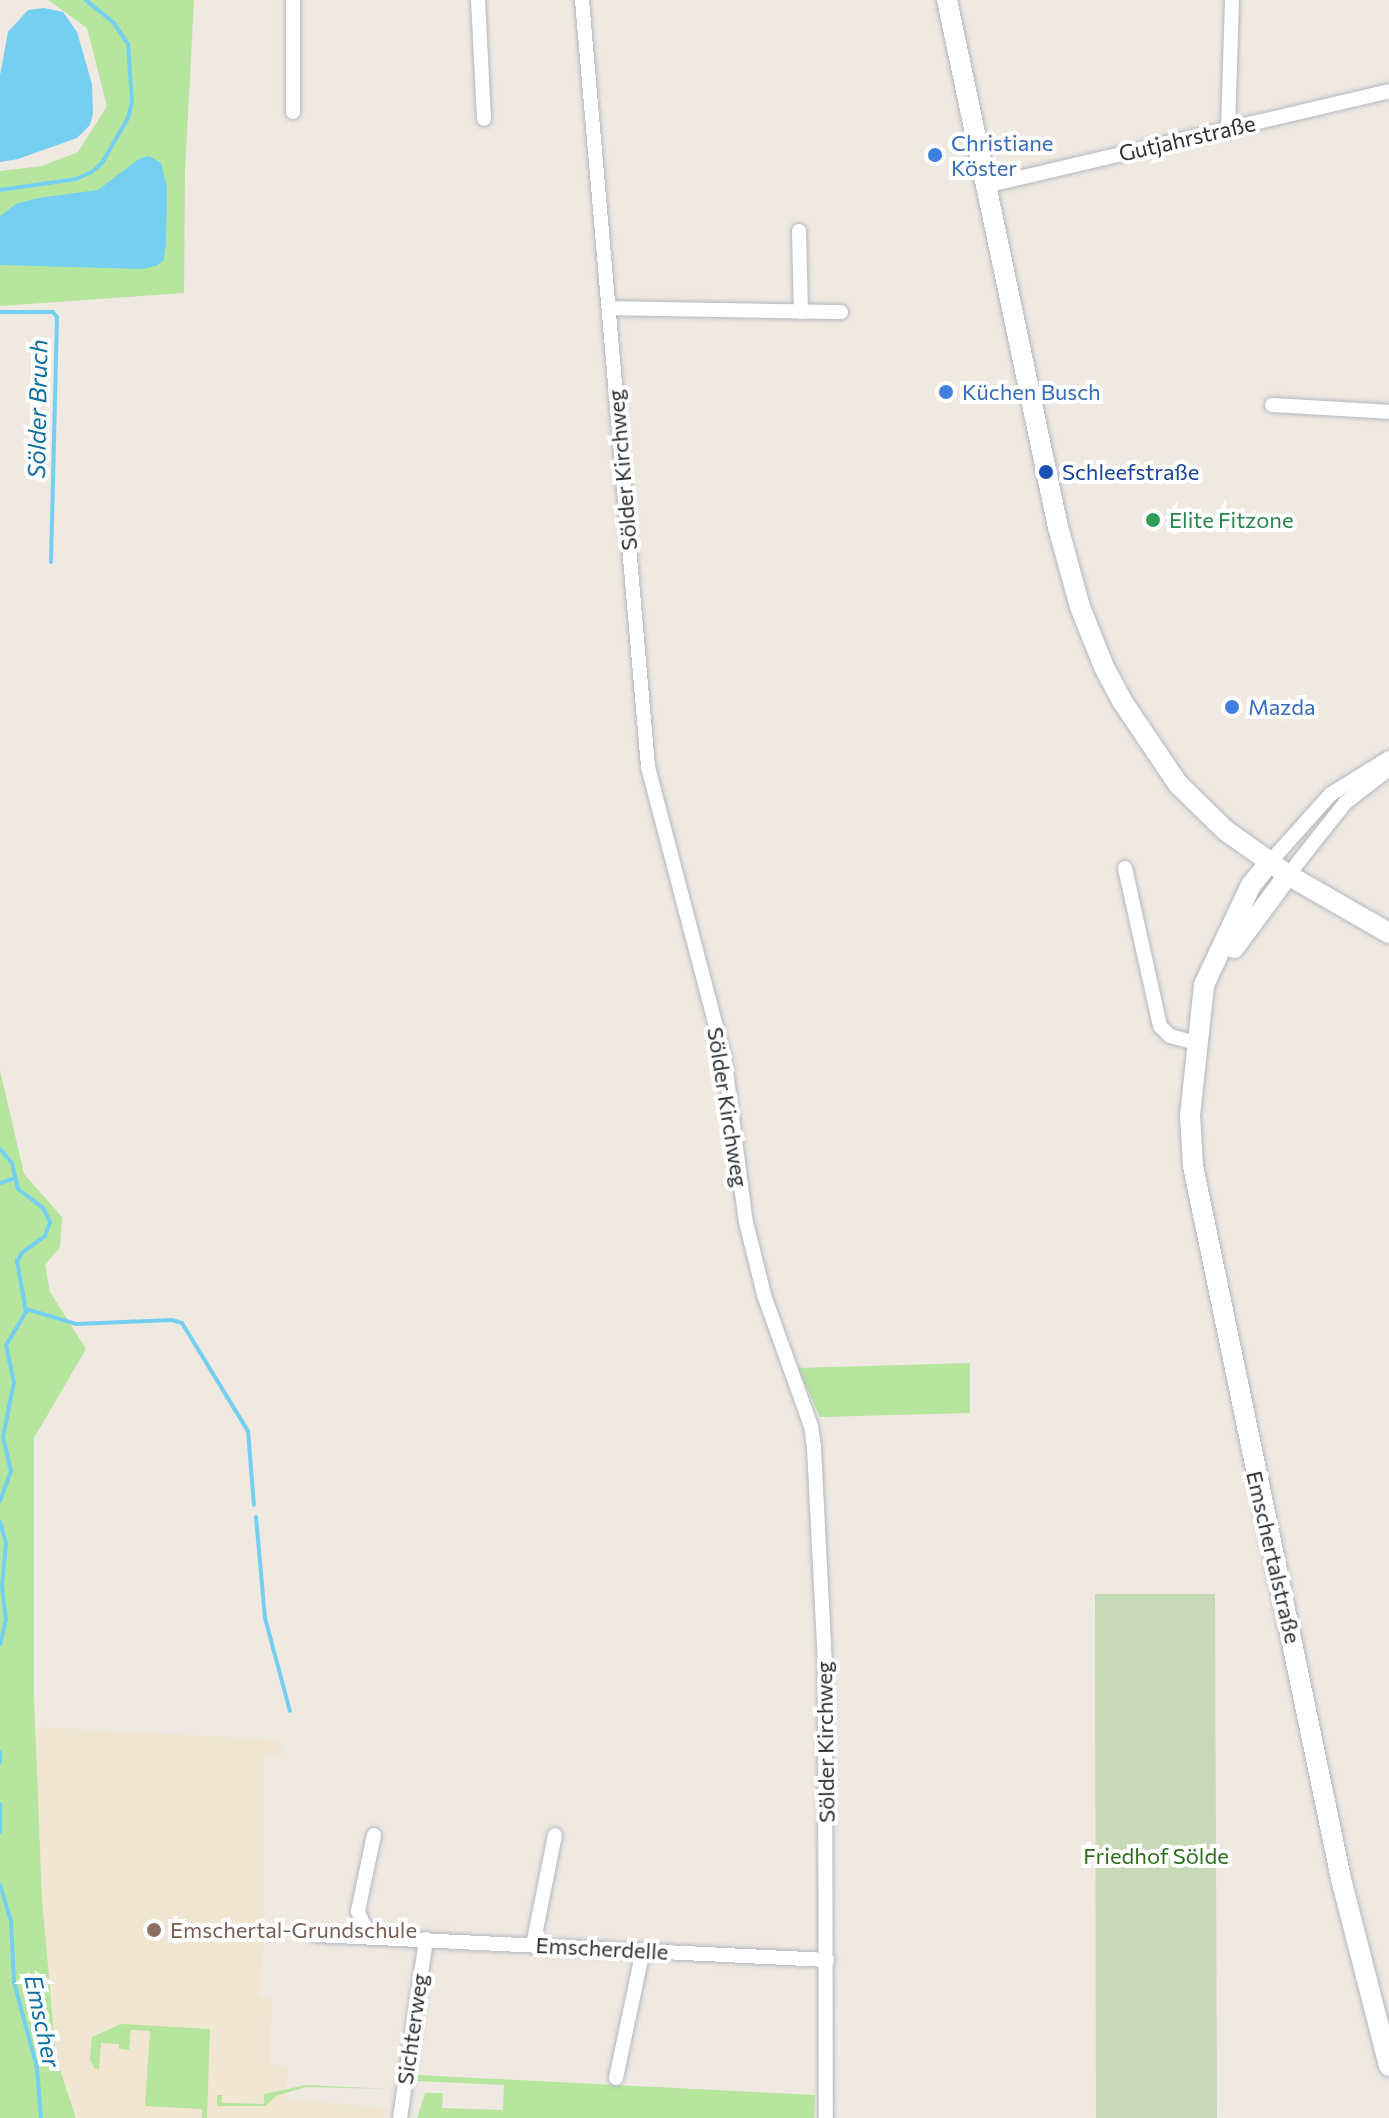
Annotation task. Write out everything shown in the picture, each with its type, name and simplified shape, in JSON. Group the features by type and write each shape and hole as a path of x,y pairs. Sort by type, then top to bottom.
{"main road":[{"path":"947,0 1058,527 1080,607 1099,655 1122,701 1178,784 1225,830 1288,875 1389,933"},
{"name":"Emschertalstraße","path":"1269,863 1251,885 1204,985 1205,1005 1196,1043 1190,1115 1199,1206 1341,1879 1389,2066"},
{"path":"1205,1005 1241,935 1288,875"}],"street":[{"path":"293,0 293,112"},
{"path":"478,0 484,119"},
{"name":"Sölder Kirchweg","path":"582,0 648,767 724,1056 746,1222 764,1295 812,1437 825,1662 826,2118"},
{"path":"1228,128 1232,0"},
{"name":"Gutjahrstraße","path":"985,186 1389,91"},
{"path":"799,231 801,312"},
{"path":"609,308 841,312"},
{"path":"1272,405 1389,412"},
{"path":"1269,863 1331,794 1389,758"},
{"path":"1288,875 1345,803 1389,769"},
{"path":"1125,868 1160,1026 1170,1036 1196,1043"},
{"path":"374,1835 358,1911 363,1924 376,1937"},
{"path":"533,1945 555,1835"},
{"name":"Emscherdelle","path":"316,1935 827,1960"},
{"name":"Sichterweg","path":"400,2118 410,2027 426,1939"},
{"path":"616,2078 643,1950"}],"shaded area":[{"name":"Emschertal-Grundschule","path":"35,1727 280,1740 282,1754 263,1756 263,1953 258,1997 271,1999 270,2065 287,2066 286,2099 387,2108 385,2118 78,2118 56,2057 42,1898"}],"green space":[{"path":"48,0 194,0 185,172 184,293 0,306 0,171 42,166 78,152 107,106 87,28"},
{"path":"0,1070 24,1174 62,1217 60,1247 45,1265 50,1292 86,1349 34,1438 34,1697 42,1898 56,2057 76,2118 0,2118"},
{"path":"970,1363 970,1413 820,1417 798,1368"},
{"name":"Friedhof Sölde","path":"1095,1594 1215,1594 1217,2118 1096,2118"},
{"path":"121,2024 210,2029 207,2118 202,2118 202,2109 145,2106 150,2031 131,2030 129,2050 119,2049 119,2044 101,2043 99,2069 94,2068 90,2060 92,2037"},
{"path":"418,2075 815,2095 814,2118 417,2118 425,2093 443,2093 442,2108 503,2110 504,2085 417,2081"},
{"path":"306,2085 390,2089 306,2087 276,2096 265,2106 217,2106 217,2095 222,2095 222,2103 264,2104 264,2094"}],"water":[{"path":"44,8 63,12 77,32 92,84 93,113 90,125 77,138 18,159 0,162 0,75 8,32 28,10"},
{"path":"149,156 161,163 167,187 164,260 156,266 142,269 0,265 0,216 16,204 98,190 139,159"}],"waterway":[{"name":"Emscher","path":"0,190 76,179 92,172 102,163 128,118 132,102 128,44 114,23 86,0"},
{"name":"Sölder Bruch","path":"0,312 53,312 57,317 51,562"},
{"name":"Emscher","path":"0,1149 12,1163 18,1189 43,1208 50,1222 45,1236 22,1253 17,1261 26,1312 6,1345 14,1382 3,1437 11,1471 0,1501"},
{"path":"0,1183 15,1178"},
{"name":"Emscherdelle","path":"26,1309 76,1324 172,1320 182,1323 248,1431 254,1505"},
{"name":"Emscherdelle","path":"256,1517 265,1618 290,1711"},
{"name":"Emscher","path":"0,1522 6,1543 2,1587 6,1619 0,1644"},
{"name":"Emscher","path":"0,1752 0,1762"},
{"name":"Emscher","path":"0,1804 0,1832"},
{"name":"Emscher","path":"0,1885 11,1922 14,1982 37,2068 41,2118"}],"place":[{"name":"Christiane Köster","path":"935,155"},
{"name":"Küchen Busch","path":"946,392"},
{"name":"Schleefstraße","path":"1046,472"},
{"name":"Elite Fitzone","path":"1153,520"},
{"name":"Mazda","path":"1232,707"},
{"name":"Emschertal-Grundschule","path":"154,1930"}]}
